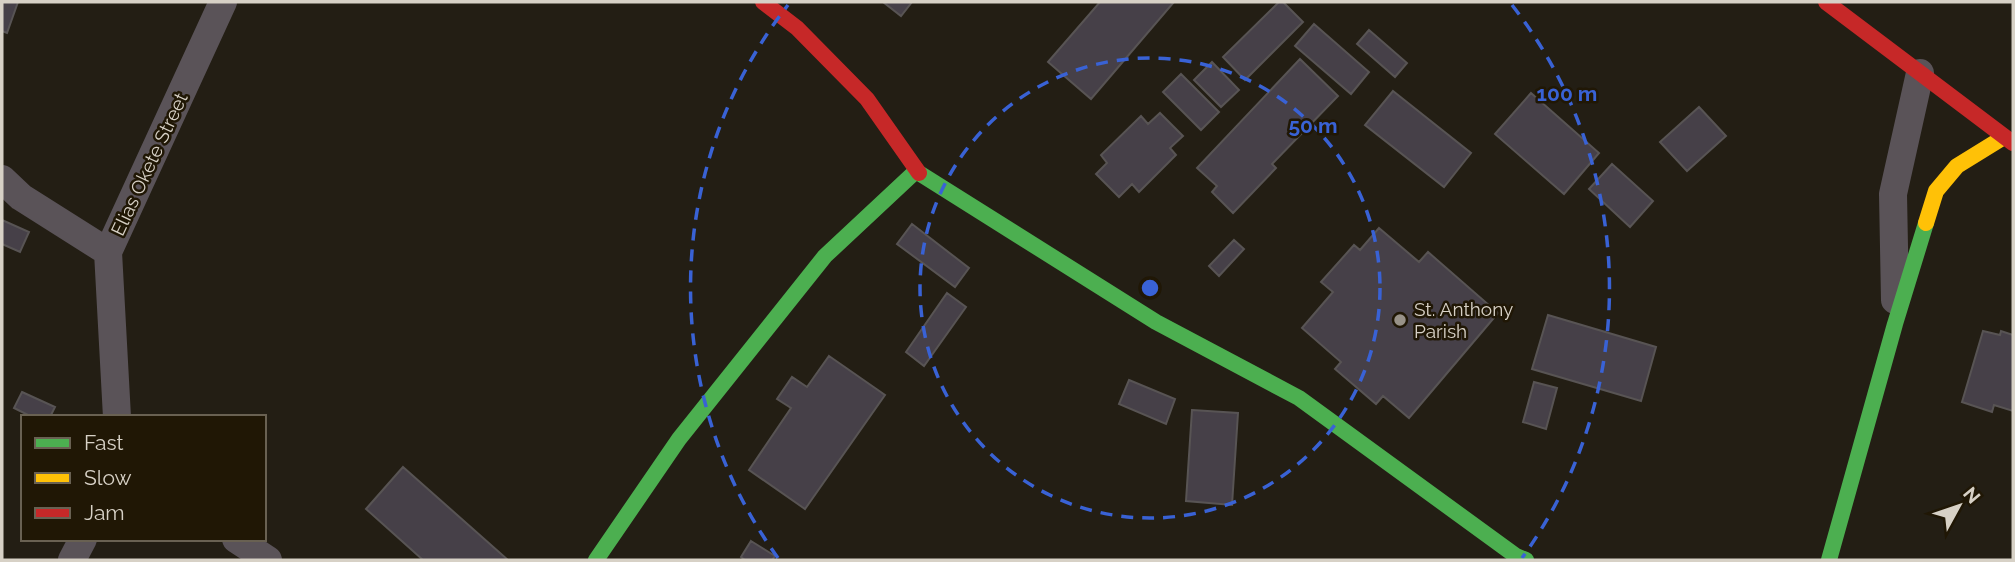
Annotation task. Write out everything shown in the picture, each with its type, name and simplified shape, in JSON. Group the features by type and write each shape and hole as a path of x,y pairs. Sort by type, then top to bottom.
{"street":[{"name":"Elias Okete Street","path":"117,415 108,252 223,2"},
{"path":"763,2 797,28 867,99 916,172 1156,323 1299,398 1516,556 1526,560"},
{"path":"1826,2 2009,140 1957,166 1936,191 1895,324 1829,560"},
{"path":"1895,324 1893,194 1920,73"},
{"path":"596,560 679,439 825,256 916,172"},
{"path":"2,179 21,197 108,252"},
{"path":"72,560 82,541"},
{"path":"239,541 268,560"}],"building":[{"path":"2,2 18,2 7,33 2,31"},
{"path":"883,2 912,2 901,16"},
{"path":"1100,2 1174,2 1091,99 1048,62"},
{"path":"1279,2 1283,2 1303,22 1245,80 1223,57"},
{"path":"1314,24 1369,72 1351,94 1295,46"},
{"path":"1369,30 1407,63 1395,77 1357,44"},
{"path":"1300,59 1338,96 1272,164 1276,168 1233,213 1212,192 1217,186 1197,168"},
{"path":"1212,62 1239,90 1221,107 1194,80"},
{"path":"1181,74 1219,112 1201,130 1163,92"},
{"path":"1393,91 1471,153 1444,187 1365,125"},
{"path":"1531,93 1599,153 1564,194 1495,134"},
{"path":"1699,107 1726,136 1687,171 1660,142"},
{"path":"1160,113 1183,136 1170,148 1176,155 1139,192 1132,184 1119,197 1096,174 1107,163 1101,155 1141,116 1148,124"},
{"path":"1612,164 1653,201 1630,227 1589,189"},
{"path":"2,220 29,232 20,252 2,244"},
{"path":"912,224 969,268 955,287 897,244"},
{"name":"St. Anthony Parish","path":"1379,228 1419,262 1428,252 1498,313 1409,418 1383,396 1376,404 1335,369 1341,362 1302,328 1333,292 1321,282 1354,245 1360,250"},
{"path":"1234,240 1244,249 1219,276 1209,266"},
{"path":"947,293 966,307 924,366 906,352"},
{"path":"1548,315 1656,347 1641,401 1532,369"},
{"path":"1983,331 2000,335 2001,331 2013,335 2013,411 1994,405 1992,412 1962,402"},
{"path":"829,356 885,395 805,509 749,470 791,408 777,399 792,377 807,387"},
{"path":"1129,380 1175,399 1166,424 1119,404"},
{"path":"1534,382 1557,388 1546,429 1523,422"},
{"path":"22,392 55,407 51,415 28,415 14,408"},
{"path":"1192,410 1238,413 1232,505 1186,501"},
{"path":"403,467 508,560 423,560 366,509"},
{"path":"751,541 775,556 772,560 745,560 741,557"}],"traffic: fast":[{"path":"596,560 679,439 825,256 916,171"},
{"path":"919,173 1156,322 1299,398 1516,556 1526,560"},
{"path":"1829,560 1926,223"}],"traffic: slow":[{"path":"1926,223 1936,191 1957,166 2004,137"}],"traffic: jam":[{"path":"763,2 797,28 867,99 919,173"},
{"path":"1826,2 2013,143"}],"place":[{"name":"St. Anthony Parish","path":"1400,320"}]}
